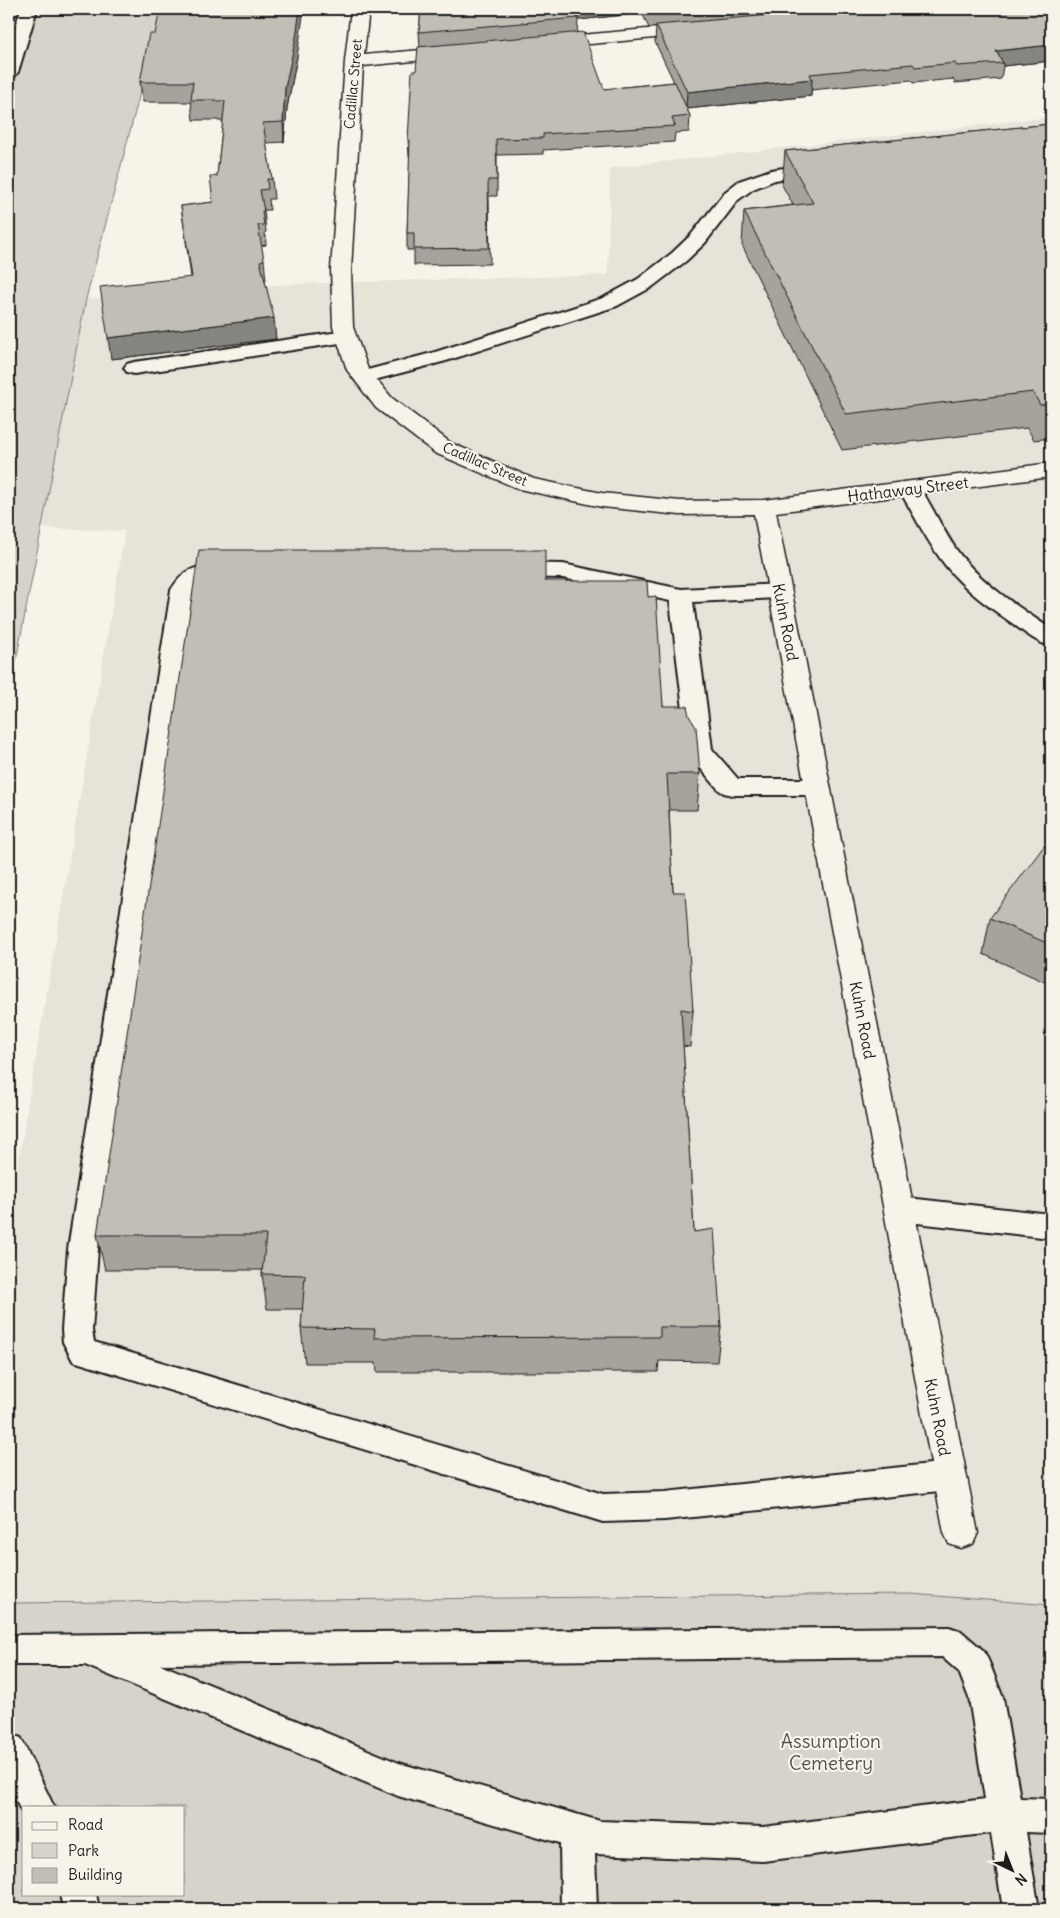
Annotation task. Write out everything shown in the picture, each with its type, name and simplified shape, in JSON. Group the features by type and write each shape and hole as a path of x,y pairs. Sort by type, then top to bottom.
{"street":[{"name":"Cadillac Street","path":"360,9 354,61 341,270 343,327 358,370 384,403 443,448 527,484 602,500 680,508 764,507"},
{"path":"533,45 711,29"},
{"path":"354,61 473,50"},
{"name":"Hathaway Street","path":"764,507 1051,470"},
{"name":"Kuhn Road","path":"764,507 961,1533"}],"lane":[{"path":"9,72 12,55 29,9"},
{"path":"363,377 439,357 610,302 631,293 697,240 726,202 746,185 758,179 778,174 834,166"},
{"path":"134,368 346,337"},
{"path":"909,488 954,561 982,588 1029,625 1051,639"},
{"path":"486,570 554,569 681,596 780,591"},
{"path":"253,572 204,572 196,574 188,580 182,590 83,1250 78,1342 84,1352 604,1508 665,1506 949,1476"},
{"path":"681,596 700,752 728,784 733,787 818,787"},
{"path":"899,1209 1051,1226"},
{"path":"9,1650 949,1642 972,1662 986,1698 1021,1909"},
{"path":"88,1650 398,1779 600,1838 763,1844 1005,1814 1051,1816"},
{"path":"9,1750 37,1806"},
{"path":"577,1831 579,1909"},
{"path":"78,1896 81,1909"}],"shaded area":[{"path":"1051,117 1051,1605 911,1594 9,1603 9,1216 125,531 41,528 86,299 292,284 608,275 610,168"}],"green space":[{"path":"9,9 162,9 86,299 9,697"},
{"name":"Assumption Cemetery","path":"911,1594 1051,1605 1051,1909 9,1909 9,1603"}],"building":[{"path":"160,9 300,9 285,88 283,122 263,123 272,179 267,179 268,189 260,190 264,211 262,211 264,225 258,225 264,260 260,261 274,318 108,338 100,287 192,277 181,206 213,202 210,177 217,176 225,101 191,100 193,82 140,82 149,34 155,34"},
{"path":"421,9 574,9 578,18 419,32"},
{"path":"648,9 682,9 649,12"},
{"path":"840,9 1051,9 1051,45 996,51 1003,63 957,66 955,63 915,67 913,64 810,74 812,79 687,92 656,25"},
{"path":"583,32 604,89 675,82 690,116 672,118 675,126 543,134 543,138 496,139 497,180 488,180 489,248 414,249 414,233 407,233 410,140 408,140 412,71 416,71 418,47"},
{"path":"1051,124 1051,403 1040,405 1033,392 846,414 744,211 813,203 785,151"},
{"path":"199,550 545,550 545,581 647,581 648,597 656,596 663,706 687,706 689,716 696,727 700,774 667,774 673,892 685,892 693,1011 681,1009 694,1232 714,1229 721,1327 660,1327 660,1337 374,1338 375,1329 301,1328 305,1275 262,1274 266,1235 97,1235"},
{"path":"1044,846 1051,849 1051,945 990,918"}]}
